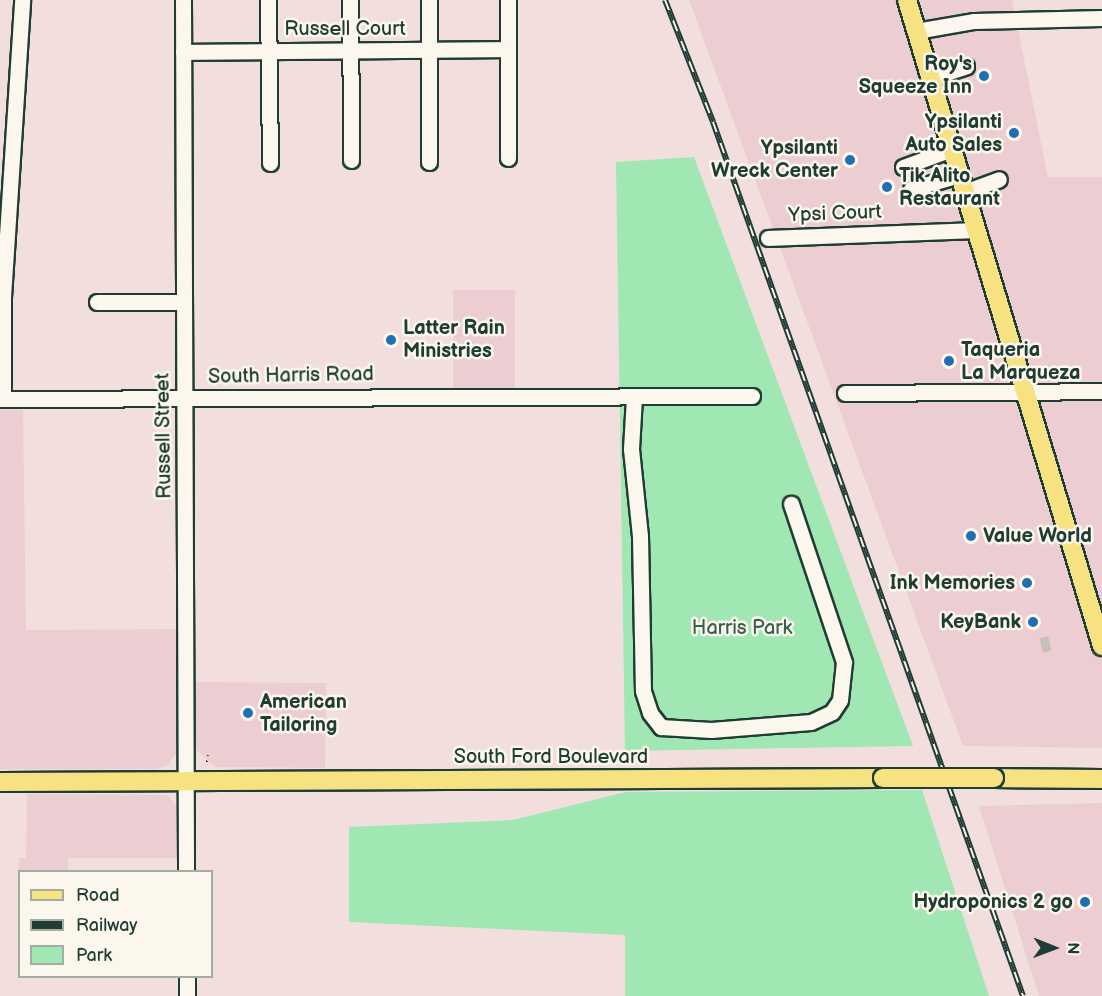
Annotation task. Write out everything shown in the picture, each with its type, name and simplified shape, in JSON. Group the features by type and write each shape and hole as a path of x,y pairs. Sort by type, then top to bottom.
{"main road":[{"path":"907,0 1026,392 1097,611 1102,646"},
{"name":"South Ford Boulevard","path":"0,782 1101,779"}],"street":[{"path":"1,399 3,297 22,0"},
{"name":"Russell Street","path":"183,0 186,870"},
{"path":"268,0 270,163"},
{"path":"350,0 351,160"},
{"path":"429,0 429,162"},
{"path":"508,0 508,158"},
{"path":"916,31 974,21 1102,18"},
{"name":"Russell Court","path":"183,52 508,49"},
{"path":"930,78 966,66"},
{"path":"903,168 952,149"},
{"path":"911,189 999,178"},
{"name":"Ypsi Court","path":"768,238 976,230"},
{"path":"97,302 184,302"},
{"path":"845,393 1102,391"},
{"name":"South Harris Road","path":"1,399 752,396"},
{"path":"626,397 640,536 643,691 650,712 661,727 711,730 811,722 832,712 840,700 844,662 792,504"},
{"path":"187,978 187,996"}],"path":[{"path":"207,762 208,755"}],"shaded area":[{"path":"689,0 1012,0 1048,177 1102,177 1102,748 963,746"},
{"path":"453,290 515,290 515,389 453,389"},
{"path":"0,410 23,410 26,630 180,629 180,748 168,765 156,769 0,769"},
{"path":"195,682 326,683 325,768 216,767 195,749"},
{"path":"27,794 168,795 179,809 179,858 68,858 68,870 19,870 19,858 26,858"},
{"path":"1102,803 1102,996 1039,996 979,806"}],"green space":[{"name":"Harris Park","path":"694,157 913,746 625,751 616,162"},
{"path":"922,790 989,996 625,996 625,935 349,922 349,827 513,820 626,792"}],"tunnel":[{"path":"1041,645 1050,643"}],"railway":[{"path":"665,0 713,122 1023,996"}],"place":[{"name":"Roy's Squeeze Inn","path":"984,76"},
{"name":"Ypsilanti Auto Sales","path":"1014,133"},
{"name":"Ypsilanti Wreck Center","path":"850,160"},
{"name":"Tik Alito Restaurant","path":"887,187"},
{"name":"Latter Rain Ministries","path":"391,340"},
{"name":"Taqueria La Marqueza","path":"949,361"},
{"name":"Value World","path":"971,536"},
{"name":"Ink Memories","path":"1027,583"},
{"name":"KeyBank","path":"1033,622"},
{"name":"American Tailoring","path":"248,713"},
{"name":"Hydroponics 2 go","path":"1085,902"}]}
